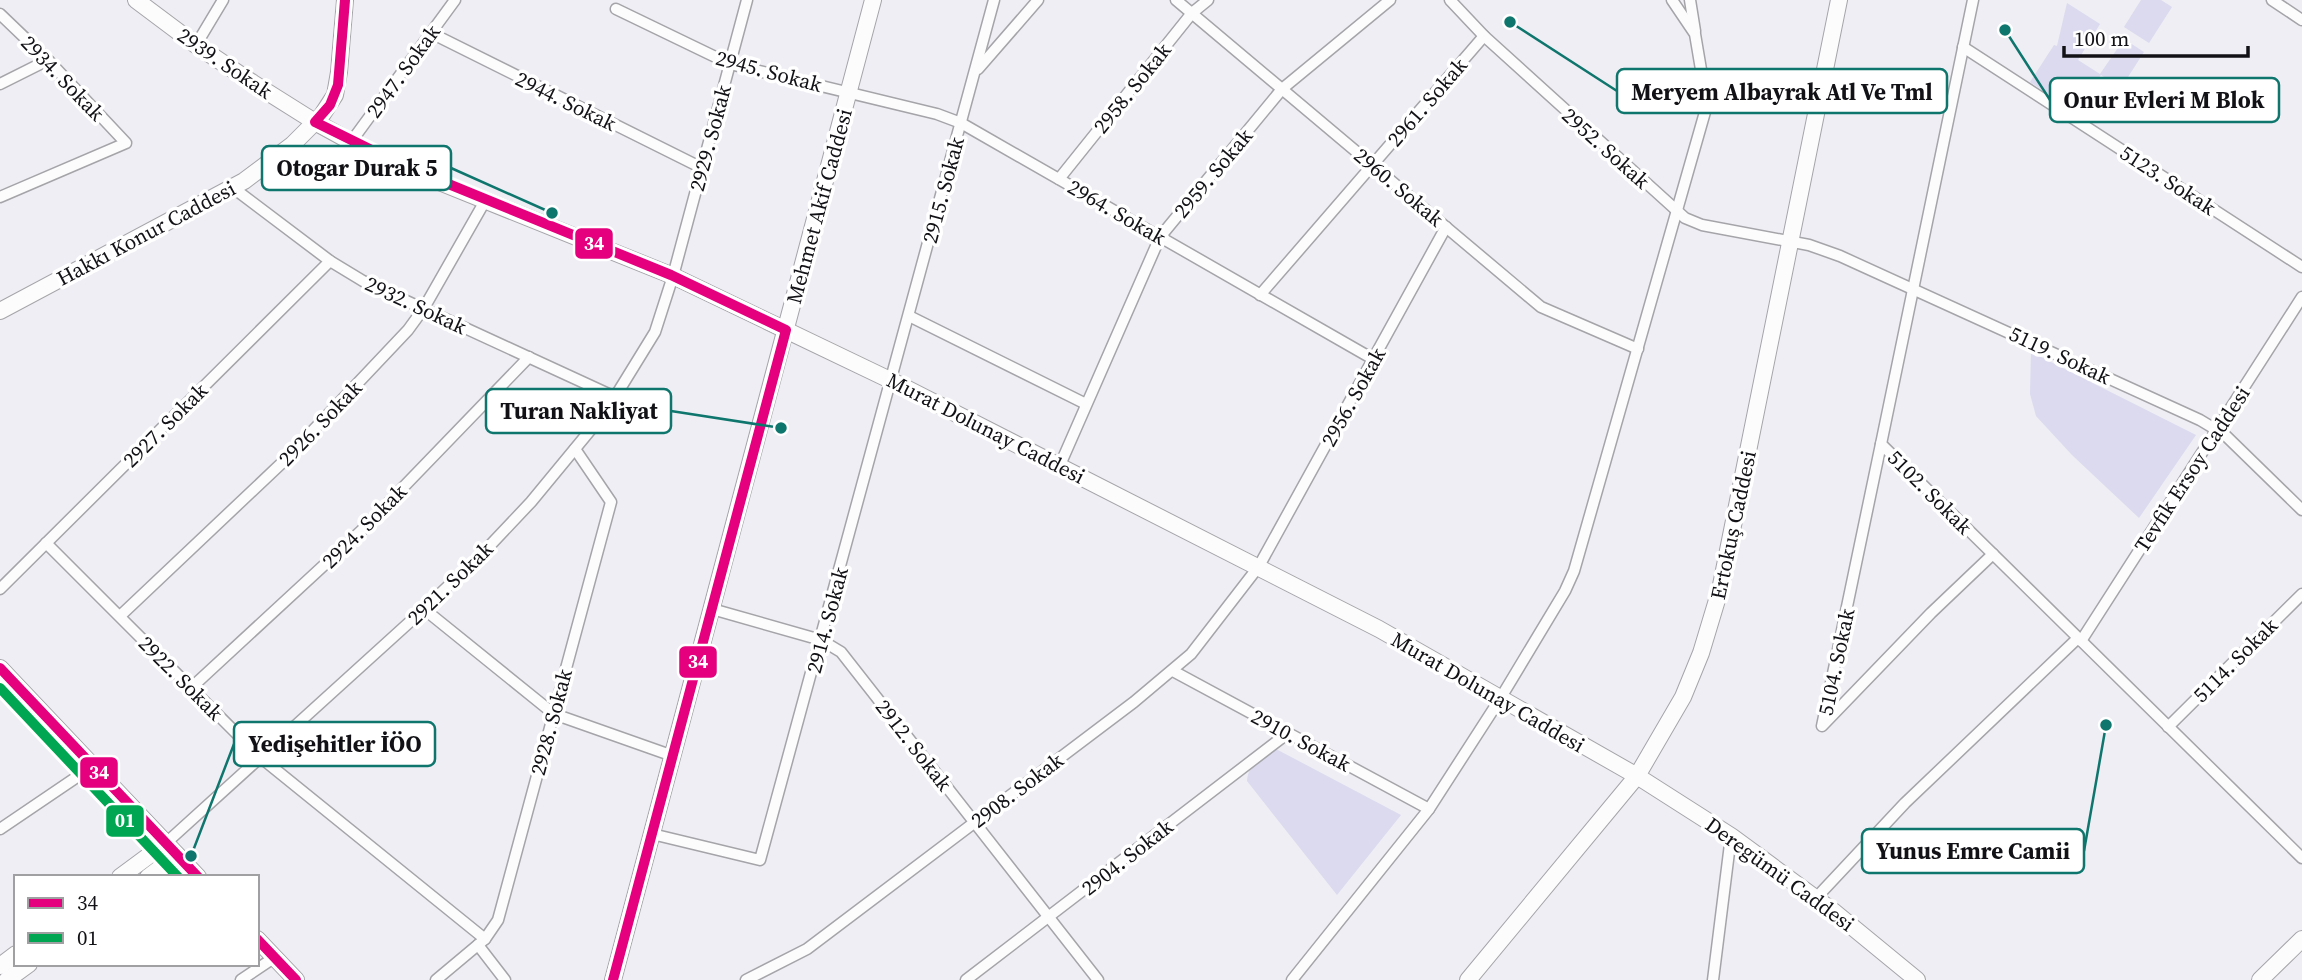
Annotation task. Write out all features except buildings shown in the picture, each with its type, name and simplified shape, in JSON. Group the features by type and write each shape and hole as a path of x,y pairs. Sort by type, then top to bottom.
{"street":[{"name":"2939. Sokak","path":"136,0 196,45 315,122"},
{"path":"196,45 222,0"},
{"name":"Hakkı Konur Caddesi","path":"0,311 232,187 275,160 330,105 338,85 345,0"},
{"name":"2947. Sokak","path":"351,142 455,0"},
{"name":"2929. Sokak","path":"673,276 747,0"},
{"name":"Mehmet Akif Caddesi","path":"613,980 873,0"},
{"name":"2915. Sokak","path":"892,380 994,0"},
{"path":"975,73 1038,0"},
{"name":"2960. Sokak","path":"1176,0 1541,307 1638,349"},
{"name":"2958. Sokak","path":"1059,179 1192,13 1208,0"},
{"name":"2959. Sokak","path":"1059,465 1160,237 1282,89 1390,0"},
{"name":"2952. Sokak","path":"1450,0 1484,36 1676,212 1702,225 1792,241"},
{"path":"1672,0 1695,34"},
{"path":"1292,980 1429,809 1500,699 1565,591 1574,571 1707,105 1690,0"},
{"name":"Ertokuş Caddesi","path":"1468,980 1637,776 1683,697 1712,619 1792,241 1839,0"},
{"name":"5102. Sokak","path":"1973,0 1881,444 2302,858"},
{"path":"2273,0 2302,20"},
{"name":"2945. Sokak","path":"616,9 730,64 849,92"},
{"name":"2934. Sokak","path":"0,14 48,60 126,143 0,197"},
{"name":"2944. Sokak","path":"430,33 702,168"},
{"name":"2961. Sokak","path":"1261,295 1484,36"},
{"name":"5123. Sokak","path":"1963,47 2302,267"},
{"path":"0,83 48,60"},
{"name":"2964. Sokak","path":"849,92 937,114 961,123 1373,359"},
{"name":"Murat Dolunay Caddesi","path":"315,122 412,172 673,276 892,380 1379,629 1637,776"},
{"name":"2932. Sokak","path":"232,187 330,261 363,281 615,397"},
{"name":"2926. Sokak","path":"120,617 286,459 392,347 424,308 485,201"},
{"name":"2956. Sokak","path":"1259,566 1446,227"},
{"name":"5119. Sokak","path":"1792,241 1840,256 2218,429 2302,510"},
{"name":"2927. Sokak","path":"0,589 330,261"},
{"name":"2921. Sokak","path":"166,843 424,609 505,530 575,449 615,397 655,332 673,276"},
{"name":"Tevfik Ersoy Caddesi","path":"1816,898 1905,803 2080,640 2302,296"},
{"path":"909,316 1086,404"},
{"name":"2924. Sokak","path":"191,688 361,531 529,357"},
{"name":"2914. Sokak","path":"652,834 761,860 892,380"},
{"name":"5104. Sokak","path":"1881,444 1822,726 1931,613 1993,554"},
{"name":"2928. Sokak","path":"436,980 481,942 498,920 611,502 575,449"},
{"name":"2922. Sokak","path":"46,543 260,757 481,942 505,980"},
{"name":"2908. Sokak","path":"746,980 807,949 1173,671 1191,654 1259,566"},
{"name":"5114. Sokak","path":"2168,727 2302,594"},
{"path":"424,609 554,714 673,756"},
{"name":"2912. Sokak","path":"712,609 821,640 835,647 1098,980"},
{"path":"0,668 196,875"},
{"name":"2910. Sokak","path":"1173,671 1429,809"},
{"name":"2904. Sokak","path":"966,980 1287,733"},
{"path":"0,830 93,766"},
{"name":"Deregümü Caddesi","path":"1637,776 1731,836 1816,898 1917,980"},
{"path":"1713,980 1731,836"},
{"path":"123,875 166,843"},
{"path":"151,875 177,855"},
{"path":"2260,980 2302,939"},
{"path":"259,941 296,980"},
{"path":"241,980 275,957"},
{"path":"7,980 26,966"}],"shaded area":[{"path":"2141,0 2161,0 2172,7 2149,43 2124,27"},
{"path":"2067,3 2100,24 2078,60 2100,74 2124,39 2144,52 2121,88 2101,75 2077,113 2030,82 2054,45 2057,46"},
{"path":"2031,352 2196,435 2139,518 2072,455 2036,416 2030,394"},
{"path":"1276,749 1401,815 1337,895 1247,781 1253,766"}],"transit line":[{"name":"34","path":"345,0 338,85 330,105 315,122 402,165 671,275 786,330 613,980"},
{"name":"34","path":"0,668 196,875"},
{"name":"01","path":"0,688 176,875"},
{"name":"34","path":"259,941 296,980"}],"place":[{"name":"Meryem Albayrak Atl Ve Tml","path":"1510,22"},
{"name":"Onur Evleri M Blok","path":"2005,30"},
{"name":"Otogar Durak 5","path":"552,213"},
{"name":"Turan Nakliyat","path":"781,428"},
{"name":"Yunus Emre Camii","path":"2106,725"},
{"name":"Yedişehitler İÖO","path":"191,856"}]}
